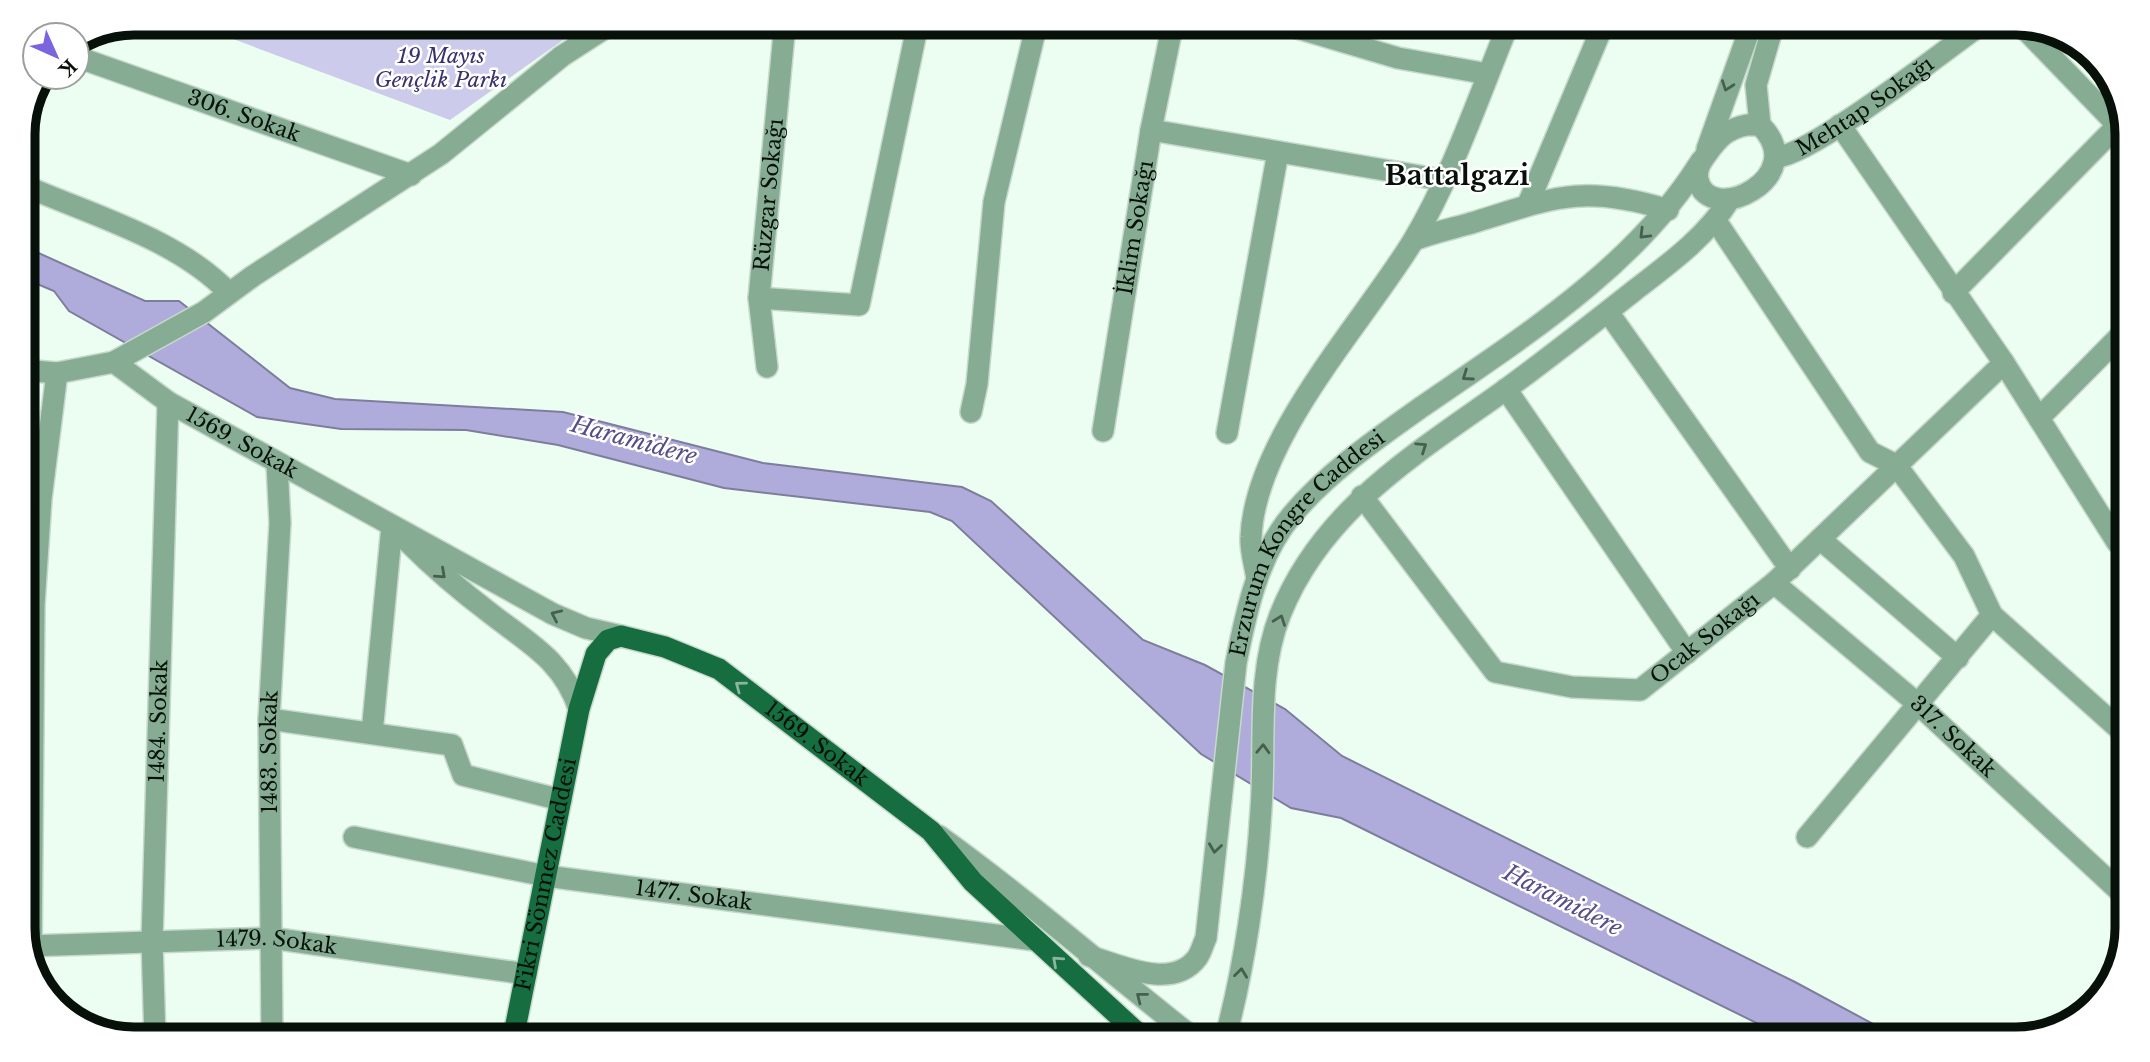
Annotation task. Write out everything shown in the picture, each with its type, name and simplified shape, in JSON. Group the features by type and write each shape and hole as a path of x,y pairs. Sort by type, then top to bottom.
{"main road":[{"name":"Fikri Sönmez Caddesi","path":"516,1027 579,709 596,654 608,640 621,636"},
{"name":"1569. Sokak","path":"621,636 665,647 719,669 932,831"},
{"path":"932,831 973,882 1131,1027"}],"street":[{"path":"35,371 57,373 123,358 204,312 411,175 562,56 594,35"},
{"name":"Rüzgar Sokağı","path":"766,367 759,298 784,35"},
{"path":"759,298 859,305 915,35"},
{"path":"971,412 977,383 994,202 1034,35"},
{"name":"İklim Sokağı","path":"1103,431 1151,130 1170,35"},
{"path":"1320,35 1398,58 1488,74"},
{"path":"1257,579 1251,537 1259,499 1275,450 1413,240 1443,180 1503,35"},
{"path":"1528,204 1599,35"},
{"path":"1747,35 1697,174 1699,186 1707,196 1716,200 1742,196 1765,179 1776,157 1769,134 1760,125 1755,85 1770,35"},
{"name":"Mehtap Sokağı","path":"1776,157 1800,151 1966,35"},
{"path":"2032,36 2114,122"},
{"name":"306. Sokak","path":"91,62 411,175"},
{"path":"1703,158 1729,129 1760,125"},
{"path":"1840,125 2115,529"},
{"path":"1151,130 1443,180"},
{"path":"1953,293 2115,137"},
{"path":"1227,433 1278,152"},
{"name":"Erzurum Kongre Caddesi","path":"1089,956 1158,975 1179,972 1197,958 1206,938 1236,663 1257,579 1291,515 1361,452 1572,297 1619,259 1668,210 1703,158"},
{"path":"35,190 181,253 209,272 229,293"},
{"path":"1413,240 1559,197 1600,194 1632,199 1668,210"},
{"name":"Erzurum Kongre Caddesi","path":"1228,1027 1238,993 1261,811 1265,687 1272,645 1281,615 1311,558 1362,496 1410,455 1506,389 1608,312 1716,221 1730,199"},
{"path":"1716,221 1870,452 1896,465 1964,556 1993,615 2115,725"},
{"path":"1608,312 1790,569"},
{"path":"2039,418 2115,341"},
{"name":"1569. Sokak","path":"123,358 168,402 277,464 553,614 586,628 621,636"},
{"name":"Ocak Sokağı","path":"1362,496 1494,672 1572,687 1640,690 1790,569 2004,363"},
{"path":"35,485 57,373"},
{"path":"1506,389 1687,653"},
{"name":"1484. Sokak","path":"155,1027 152,941 168,402"},
{"name":"1483. Sokak","path":"272,1027 269,719 280,523 277,464"},
{"path":"372,733 392,526"},
{"name":"1569. Sokak","path":"392,526 441,575 531,643 560,669 572,685 579,709"},
{"path":"1820,539 1958,658"},
{"name":"317. Sokak","path":"1774,583 1919,705 2115,887"},
{"path":"1807,837 1993,615"},
{"path":"269,719 453,745 463,775 561,800"},
{"name":"1569. Sokak","path":"932,831 1016,891 1089,956 1180,1027"},
{"name":"1477. Sokak","path":"354,837 546,876 1034,940"},
{"name":"1479. Sokak","path":"38,949 152,941 271,938 526,974"}],"green space":[{"name":"19 Mayıs Gençlik Parkı","path":"222,35 570,35 450,120"}],"water":[{"name":"Haramidere","path":"35,251 145,301 179,301 290,388 335,399 563,412 763,463 962,487 991,501 1143,640 1205,665 1285,709 1342,756 1795,982 1879,1027 1765,1027 1341,818 1291,808 1201,754 952,521 930,512 724,488 558,445 466,430 341,429 257,417 69,311 54,291 35,283"}],"district":[{"name":"Battalgazi","path":"1457,175"}]}
